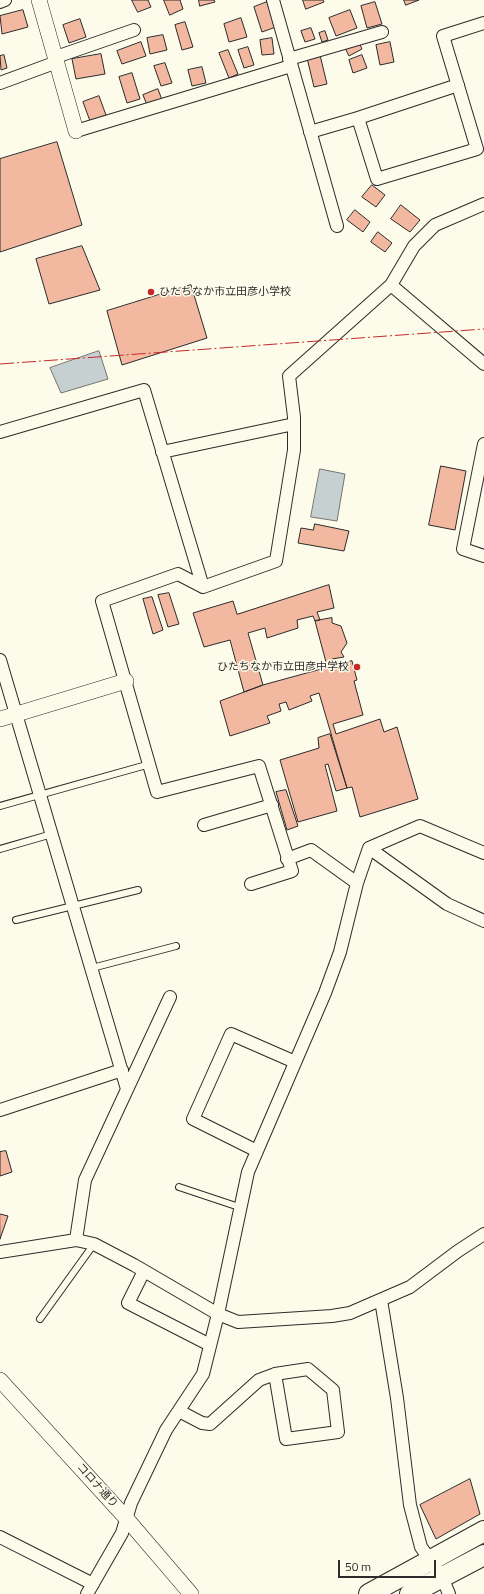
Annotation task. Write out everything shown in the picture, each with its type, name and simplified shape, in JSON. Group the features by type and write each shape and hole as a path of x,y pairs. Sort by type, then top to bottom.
{"highway":[{"path":"369,1594 441,1578 484,1532"},
{"path":"410,1594 484,1554"}],"street":[{"path":"0,2 5,0"},
{"path":"39,0 76,131 382,32"},
{"path":"273,0 338,226"},
{"path":"358,118 376,179 477,149 443,36 484,23"},
{"path":"0,83 56,59 134,30"},
{"path":"310,132 458,85"},
{"path":"251,884 292,871 259,766 158,792 102,600 178,574 203,587 276,561 294,450 294,424 289,376 390,285 414,246 436,226 484,204"},
{"path":"390,285 484,364"},
{"path":"0,432 144,390 203,587"},
{"path":"162,452 294,424"},
{"path":"484,444 463,549 484,556"},
{"path":"0,660 127,1089"},
{"path":"0,719 126,681"},
{"path":"204,825 272,805"},
{"path":"0,1537 90,1589 122,1533 131,1503 166,1430 203,1374 218,1314 239,1207 248,1172 325,993 340,952 357,883 369,848 420,826 484,853"},
{"path":"369,848 448,904 484,921"},
{"path":"287,859 311,850 357,883"},
{"path":"76,1240 85,1180 170,997"},
{"path":"256,1151 193,1119 231,1034 295,1062"},
{"path":"0,1110 122,1070"},
{"path":"0,1252 76,1240 94,1244 218,1314 238,1322 332,1316 350,1313 410,1287 458,1251 484,1234"},
{"path":"144,1271 128,1303 210,1345"},
{"path":"381,1300 397,1398 410,1505 421,1547 441,1578"},
{"path":"179,1411 202,1423 210,1424 259,1380 275,1374 308,1369 333,1390 338,1432 286,1439 275,1374"},
{"name":"コロナ通り","path":"2,1386 126,1518 191,1594"}],"lane":[{"path":"0,806 150,764"},
{"path":"0,849 52,834"},
{"path":"16,920 74,908 138,890"},
{"path":"92,968 176,946"},
{"path":"179,1187 239,1207"},
{"path":"40,1319 94,1244"}],"shaded area":[{"path":"99,351 108,379 61,393 50,368"},
{"path":"320,469 345,474 337,521 311,517"}],"building":[{"path":"132,0 148,0 151,7 138,12"},
{"path":"164,0 180,0 183,9 170,15"},
{"path":"199,0 214,0 215,2 200,6"},
{"path":"303,0 323,0 324,2 306,9"},
{"path":"404,0 419,0 406,5"},
{"path":"267,2 276,27 262,32 254,7"},
{"path":"375,2 382,24 367,28 361,6"},
{"path":"23,10 28,27 2,34 0,16"},
{"path":"350,10 357,28 336,36 329,18"},
{"path":"241,18 247,37 229,42 224,24"},
{"path":"80,19 86,37 69,43 63,25"},
{"path":"185,22 193,47 182,50 175,25"},
{"path":"311,28 315,39 305,42 301,31"},
{"path":"325,31 328,40 322,42 319,33"},
{"path":"163,35 167,50 150,54 147,38"},
{"path":"272,38 274,54 262,55 260,40"},
{"path":"357,38 362,49 349,56 343,44"},
{"path":"141,42 146,56 122,64 117,51"},
{"path":"390,42 394,62 380,65 376,45"},
{"path":"248,47 254,65 244,68 238,50"},
{"path":"228,50 238,74 229,78 219,53"},
{"path":"101,54 105,74 76,79 72,59"},
{"path":"4,55 7,68 1,70 0,56"},
{"path":"320,55 327,84 314,87 307,58"},
{"path":"362,55 367,68 353,73 349,60"},
{"path":"165,63 172,83 161,86 154,66"},
{"path":"202,67 206,83 192,86 188,70"},
{"path":"132,73 140,99 127,103 119,77"},
{"path":"158,89 162,100 147,105 143,95"},
{"path":"99,96 106,115 90,121 83,102"},
{"path":"57,142 82,225 0,252 0,159"},
{"path":"372,185 385,195 376,207 362,197"},
{"path":"401,205 420,220 410,232 391,219"},
{"path":"355,210 370,222 363,232 347,220"},
{"path":"378,232 392,243 385,252 371,242"},
{"path":"82,246 100,290 49,304 36,259"},
{"path":"191,285 207,338 122,365 107,311"},
{"path":"441,466 466,471 455,530 429,525"},
{"path":"315,524 349,531 344,551 298,543 301,528 313,530"},
{"path":"329,585 334,608 317,612 320,620 315,621 313,616 297,620 298,628 267,638 265,628 248,633 263,685 244,692 230,640 204,647 193,613 233,601 237,614"},
{"path":"169,593 179,624 168,627 158,595"},
{"path":"152,597 163,630 153,634 143,599"},
{"path":"332,618 332,623 341,626 347,643 341,652 344,657 332,659 332,665 327,666 315,621"},
{"path":"352,661 357,680 354,681 363,715 333,724 336,734 380,719 384,732 397,727 418,799 360,817 352,787 347,788 319,693 310,696 312,701 289,710 286,702 279,704 281,711 267,716 270,723 230,736 220,701 263,685"},
{"path":"330,734 347,788 336,791 328,764 325,765 337,811 298,822 280,760 319,748 318,738"},
{"path":"286,790 298,826 287,830 276,792"},
{"path":"6,1151 12,1172 0,1176 0,1152"},
{"path":"0,1214 8,1216 0,1239"},
{"path":"470,1479 480,1514 436,1539 420,1505"}],"power":[{"path":"0,364 484,329"}],"place":[{"name":"ひたちなか市立田彦小学校","path":"151,292"},
{"name":"ひたちなか市立田彦中学校","path":"357,667"}]}
